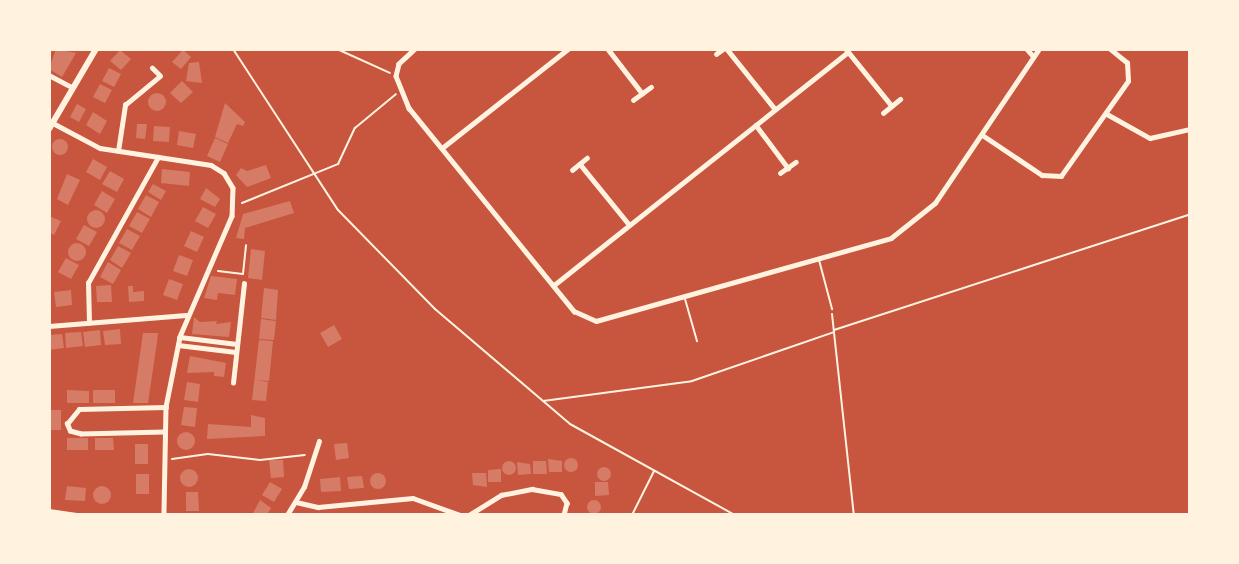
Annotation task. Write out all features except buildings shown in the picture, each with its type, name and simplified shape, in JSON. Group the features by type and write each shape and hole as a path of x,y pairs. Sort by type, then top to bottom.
{"main road":[{"path":"51,126 96,49"}],"street":[{"path":"415,49 399,64 396,76 398,92 574,312 596,321 891,238 919,219 984,136 1039,49"},
{"path":"442,148 569,49"},
{"path":"608,49 642,93"},
{"path":"716,54 725,49 775,109"},
{"path":"1027,49 1033,56"},
{"path":"984,136 1052,178 1068,170 1107,114 1129,72 1120,55 1110,49"},
{"path":"554,285 847,50 892,106"},
{"path":"152,68 165,80"},
{"path":"49,75 72,87"},
{"path":"118,151 125,105 159,76"},
{"path":"633,100 651,87"},
{"path":"883,113 900,99"},
{"path":"1107,114 1150,138 1190,128"},
{"path":"756,125 788,168"},
{"path":"51,126 92,145 218,168 229,179 234,198 234,206 186,315 178,345 166,407 164,515 145,515"},
{"path":"89,323 88,283 159,157"},
{"path":"572,170 587,158"},
{"path":"780,173 796,162"},
{"path":"580,164 628,223"},
{"path":"233,383 244,284"},
{"path":"49,326 186,315"},
{"path":"180,337 237,344"},
{"path":"178,345 236,352"},
{"path":"164,432 82,434 69,431 67,424 79,409 166,407"},
{"path":"287,515 296,502 319,442"},
{"path":"469,515 501,495 520,489 547,491 565,498 564,515"},
{"path":"296,502 318,508 413,498 460,515"},
{"path":"49,511 78,515"}],"lane":[{"path":"819,259 832,309"},
{"path":"685,298 697,341"}],"path":[{"path":"233,49 338,211 435,309 570,424 735,515"},
{"path":"337,49 396,76"},
{"path":"234,206 338,164 355,128 398,92"},
{"path":"541,401 692,381 834,331 1190,214"},
{"path":"206,269 243,274 246,245"},
{"path":"832,309 854,515"},
{"path":"164,461 208,454 260,460 314,456"},
{"path":"632,515 655,470"}]}
